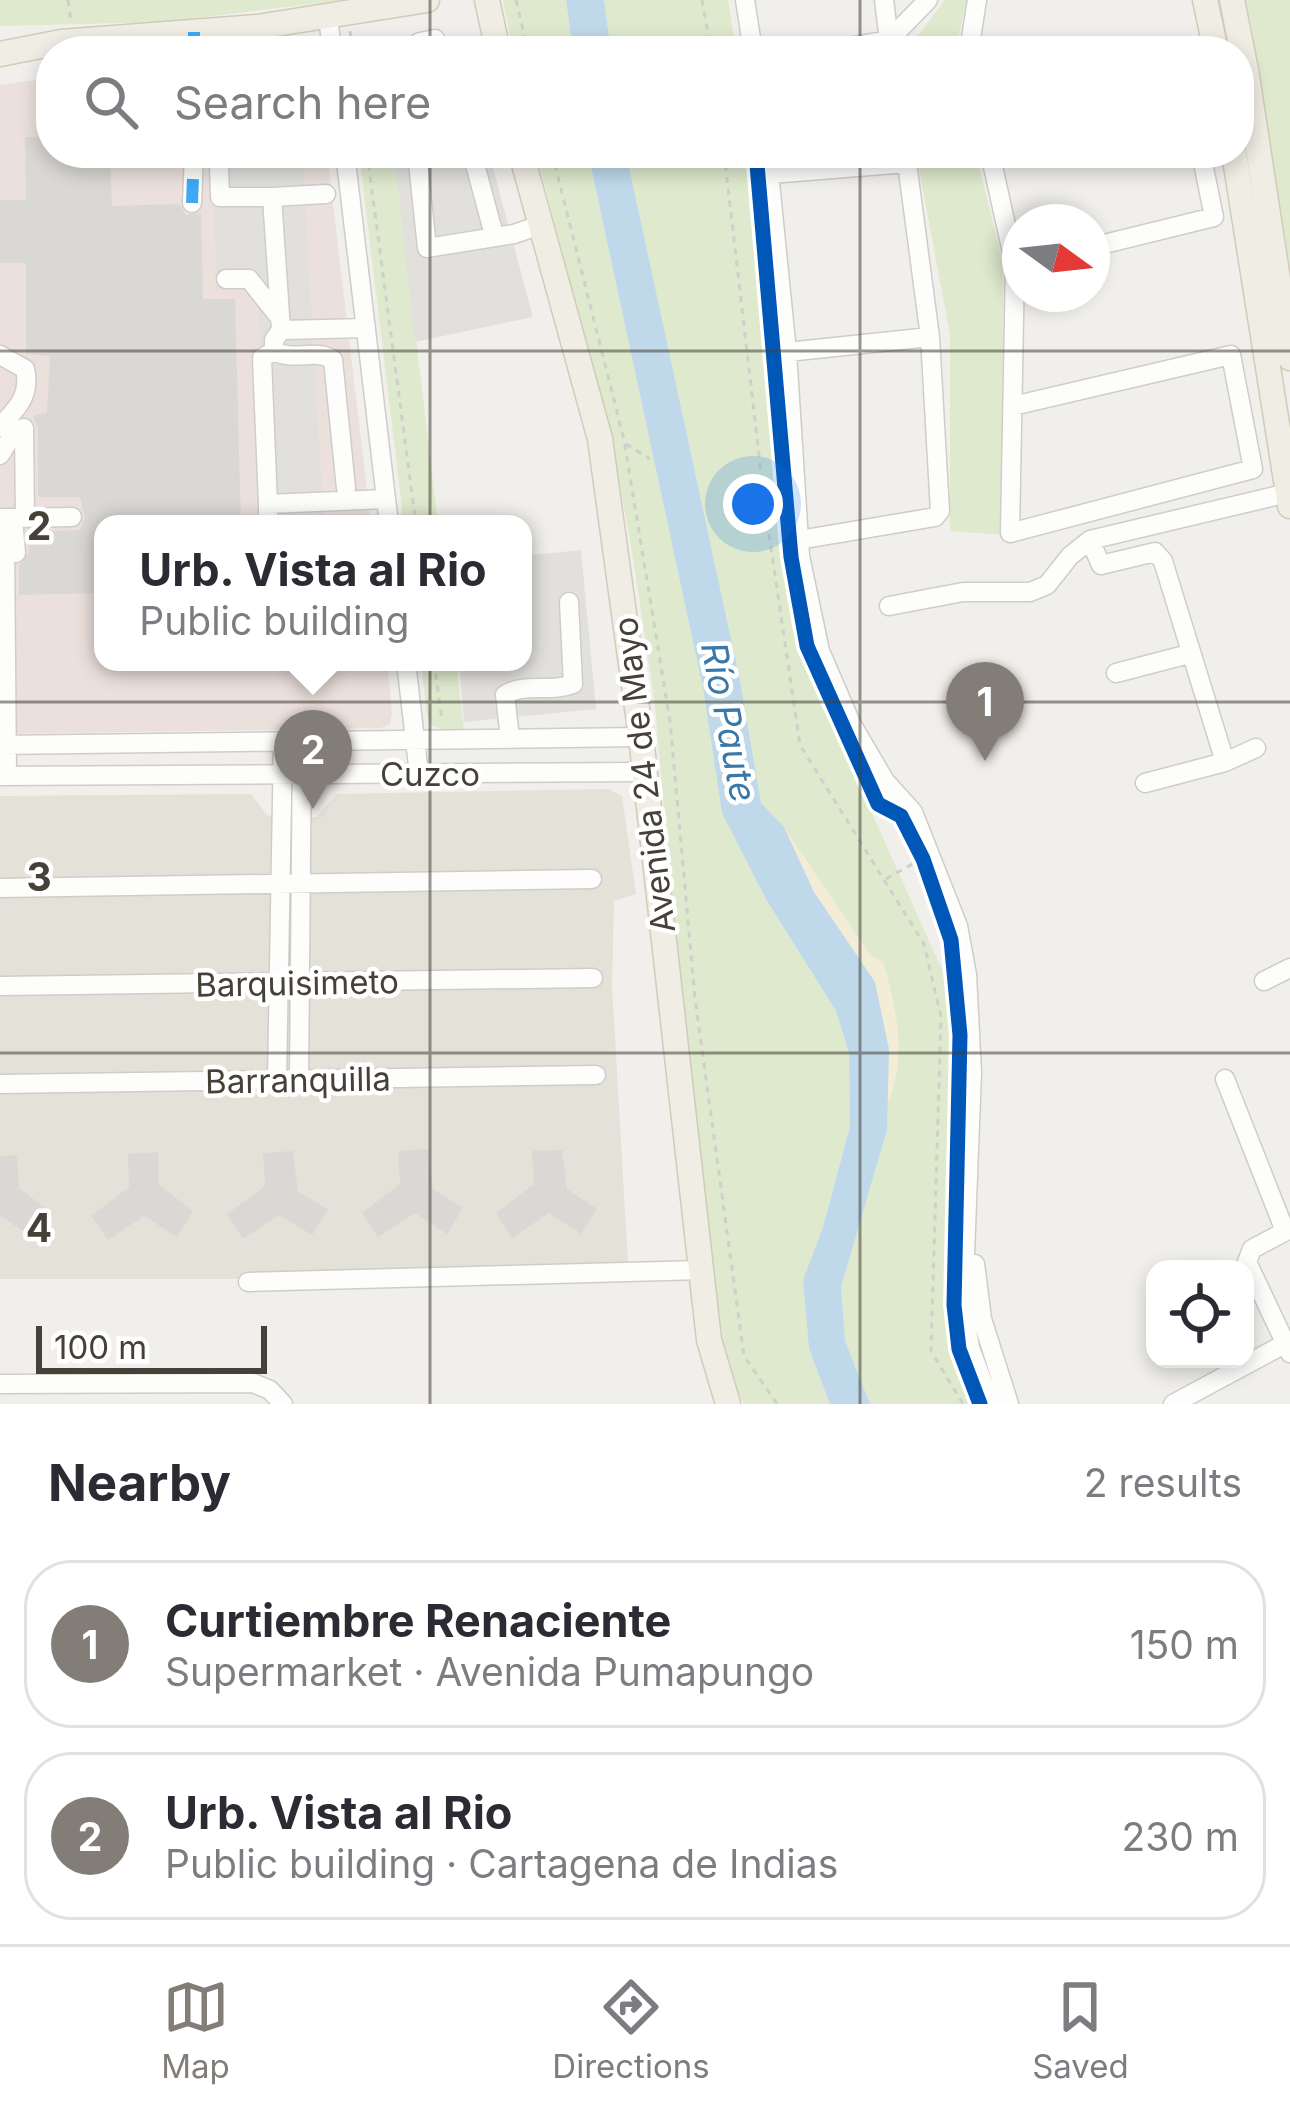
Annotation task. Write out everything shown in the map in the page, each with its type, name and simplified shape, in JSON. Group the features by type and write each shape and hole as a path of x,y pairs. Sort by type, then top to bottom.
{"main road":[{"path":"222,36 427,0"},
{"path":"488,0 495,36"},
{"path":"1205,0 1213,36"},
{"path":"1232,0 1239,36"},
{"path":"0,37 36,40"},
{"path":"0,54 36,47"},
{"path":"1254,122 1290,358"},
{"name":"Avenida 24 de Mayo","path":"524,168 600,439 641,737 709,1340 728,1404"},
{"path":"1236,168 1289,500"}],"street":[{"path":"745,0 751,36"},
{"path":"884,0 889,36"},
{"path":"894,36 928,0"},
{"path":"971,36 977,0"},
{"path":"328,17 330,36"},
{"path":"192,203 193,168"},
{"path":"219,168 220,197 326,194"},
{"path":"347,168 388,515"},
{"path":"419,168 427,248 514,234 540,225"},
{"path":"476,168 494,235"},
{"path":"769,168 799,540 820,651 851,723 885,781 913,812 958,926 968,975 975,1276 992,1357 1010,1404"},
{"path":"770,174 852,168"},
{"path":"799,540 935,517 941,502 930,337 908,168"},
{"path":"994,168 1003,204"},
{"path":"1110,243 1214,217 1204,168"},
{"path":"272,197 280,324 274,351 262,358 268,514 386,499"},
{"path":"226,279 249,279 280,324"},
{"path":"1013,406 1231,355 1253,470 1010,533 1013,406 1016,312"},
{"path":"280,324 366,328"},
{"path":"787,352 930,337"},
{"path":"274,351 284,357 326,355 333,359 346,488"},
{"path":"0,355 25,369 28,382 25,398 0,427"},
{"path":"0,455 15,431 24,428 5,542 4,776"},
{"path":"889,605 963,592 1030,592 1047,585 1090,540 1289,500"},
{"path":"9,522 72,517"},
{"path":"9,522 16,567"},
{"path":"1090,540 1101,565 1155,552 1163,561 1225,763"},
{"path":"510,738 505,695 513,689 573,684 569,602"},
{"path":"1116,673 1189,654"},
{"path":"407,671 419,774"},
{"name":"Cuzco","path":"4,745 641,737"},
{"path":"293,741 291,884 300,983 299,1080"},
{"path":"1145,783 1225,763 1256,748"},
{"name":"Cuzco","path":"4,776 644,772"},
{"path":"0,888 592,879"},
{"path":"277,1080 278,983 291,884"},
{"path":"1264,981 1290,968"},
{"name":"Barquisimeto","path":"0,986 593,978"},
{"path":"971,1072 963,1306 970,1348 992,1404"},
{"name":"Barranquilla","path":"0,1084 596,1075"},
{"path":"1173,1404 1209,1395 1288,1346 1246,1255 1288,1230 1225,1079"},
{"path":"248,1282 702,1270"},
{"path":"0,1384 253,1383 270,1390 283,1404"}],"path":[{"path":"516,0 524,36"},
{"path":"702,0 708,36"},
{"path":"370,168 415,515"},
{"path":"625,442 650,459"},
{"path":"435,671 445,740"},
{"path":"912,837 930,879"},
{"path":"885,879 922,859"},
{"path":"949,1014 960,1035"},
{"path":"949,1014 931,1351 963,1404"},
{"path":"970,1379 980,1404"}],"shaded area":[{"path":"36,80 36,168 329,168 370,515 94,515 94,671 388,671 390,724 381,728 0,734 0,85"},
{"path":"213,168 303,168 323,515 264,515 258,287 216,290"},
{"path":"396,168 493,168 533,317 415,342"},
{"path":"581,550 596,709 464,722 460,671 532,671 532,555"},
{"path":"609,789 622,796 636,894 614,901 612,987 629,1279 0,1279 0,796 251,794 267,815 316,817 337,794"}],"green space":[{"path":"0,0 343,0 163,22 0,26"},
{"path":"503,0 566,0 571,36 510,36"},
{"path":"604,0 728,0 734,36 609,36"},
{"path":"945,0 967,0 959,36 918,36"},
{"path":"1245,0 1290,0 1290,268 1254,36"},
{"path":"361,168 396,168 437,515 403,515"},
{"path":"540,168 591,168 703,688 722,812 767,901 836,1011 849,1054 850,1125 803,1281 809,1349 830,1404 744,1404 727,1371 683,1036 655,705 612,439"},
{"path":"629,168 749,168 784,561 803,659 951,990 946,1308 953,1361 978,1404 870,1404 845,1341 841,1286 886,1134 784,827 761,803"},
{"path":"919,168 980,168 1002,261 1005,535 950,531 950,335"},
{"path":"422,671 457,671 464,730 447,731 432,725"}],"sand":[{"path":"784,827 871,956 883,962 898,1033 897,1069 888,1103 883,1066"}],"water":[{"path":"566,0 604,0 609,36 571,36"},
{"name":"Río Paute","path":"591,168 629,168 740,681 761,803 784,827 814,892 875,982 889,1049 887,1130 841,1287 845,1341 870,1404 830,1404 809,1349 803,1280 823,1227 850,1126 849,1053 836,1011 767,901 722,813 703,688"}],"building":[{"path":"25,137 36,137 36,168 111,168 112,206 179,204 186,215 201,213 203,299 235,299 241,515 94,515 94,593 19,595 19,566 29,553 28,532 80,530 85,518 80,497 38,497 38,428 33,416 47,413 50,356 26,354 26,263 0,263 0,200 26,200"},
{"path":"428,1149 433,1189 463,1208 447,1234 415,1213 378,1237 362,1213 400,1184 398,1151"},
{"path":"562,1150 567,1189 597,1209 581,1234 549,1213 512,1238 496,1213 534,1184 532,1151"},
{"path":"293,1151 298,1191 328,1210 312,1235 279,1215 243,1239 227,1214 265,1186 263,1153"},
{"path":"158,1152 159,1185 193,1211 177,1237 144,1216 108,1240 91,1216 129,1187 128,1154"},
{"path":"17,1155 19,1188 53,1214 36,1239 0,1216 0,1156"}],"marked path":[{"path":"192,203 193,168"}],"cycle path":[{"path":"757,168 791,557 807,646 878,804 901,816 923,859 951,940 960,1035 954,1305 959,1349 980,1404"}],"place":[{"name":"Curtiembre Renaciente","path":"985,761"},
{"name":"Urb. Vista al Rio","path":"313,809"}]}
